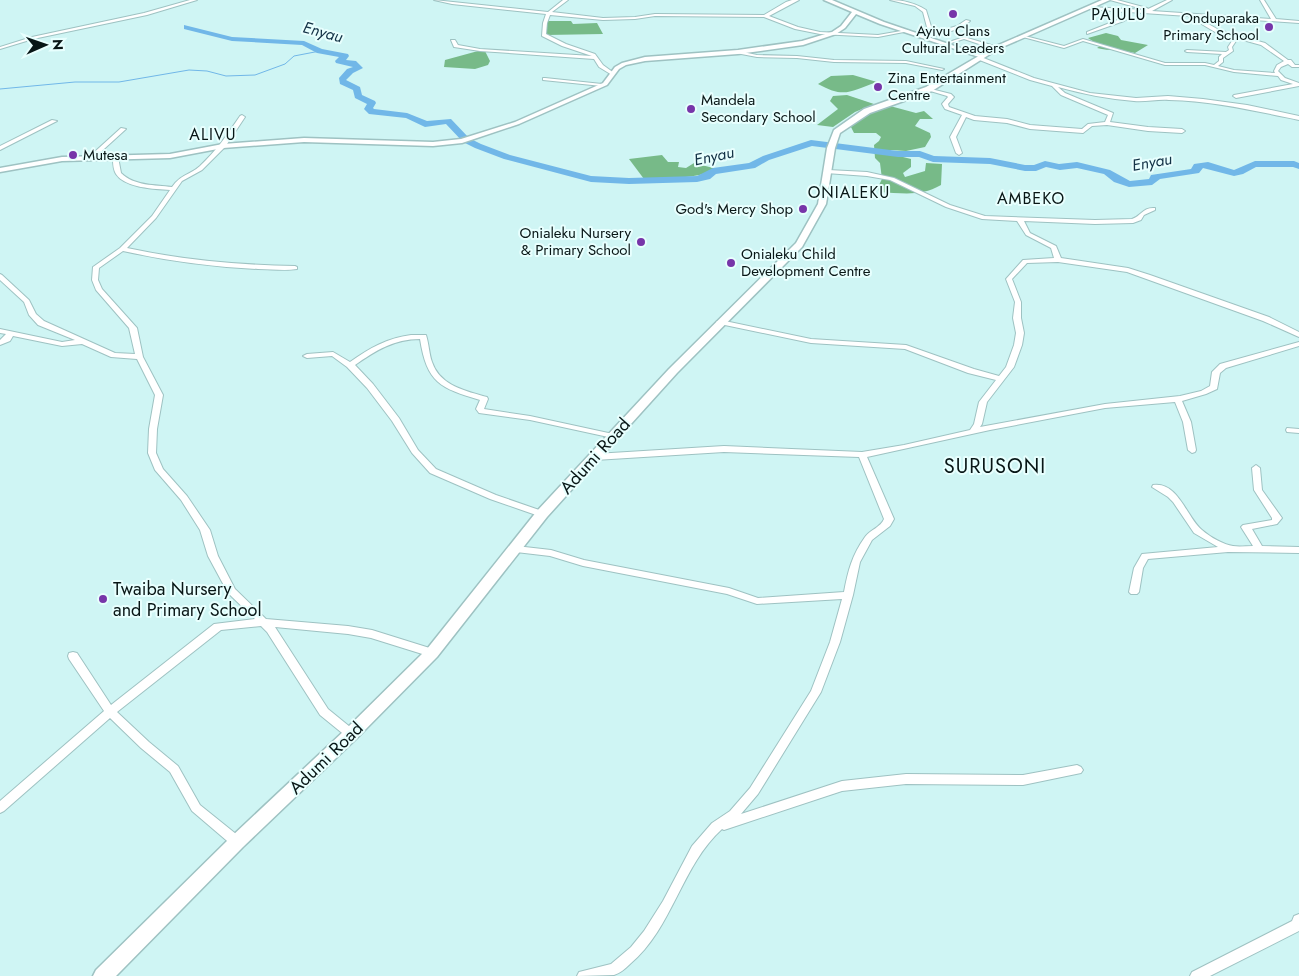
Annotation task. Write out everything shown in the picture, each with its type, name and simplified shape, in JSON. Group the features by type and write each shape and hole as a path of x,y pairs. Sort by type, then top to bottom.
{"main road":[{"name":"Adumi Road","path":"103,976 237,842 351,734 432,653 542,514 720,322 754,292 799,245 822,204 832,147 837,132 859,115 928,89 958,74 980,57 996,48 1108,0"}],"street":[{"path":"0,48 32,38 145,14 195,0"},
{"path":"436,0 603,19 655,15 765,16 807,31 887,36 907,31"},
{"path":"566,0 550,13 543,25 544,35 564,46 591,54 607,72 612,74"},
{"path":"765,16 784,4 797,0"},
{"path":"828,0 907,31 929,36 1054,86 1131,100 1168,98 1243,106 1299,118"},
{"path":"892,0 916,5 923,9 929,36"},
{"path":"1112,0 1165,13"},
{"path":"1145,12 1170,0"},
{"path":"1262,0 1274,20"},
{"path":"1090,8 1126,12 1299,22"},
{"path":"0,170 47,161 170,156 223,146 314,140 432,144 466,140 517,123 602,85 609,81 612,74 620,66 638,60 738,52 803,43 834,33 843,27 856,12"},
{"path":"1090,33 1111,24 1118,24 1127,18 1126,12"},
{"path":"1186,14 1199,19 1213,29 1263,44 1299,66"},
{"path":"929,36 959,27 968,21"},
{"path":"1214,66 1221,62 1221,57 1225,53 1230,51 1234,41 1227,34"},
{"path":"1025,37 1065,47 1083,40 1165,64 1214,66 1234,71 1279,75"},
{"path":"945,44 964,38 996,48"},
{"path":"453,42 456,46 480,50 595,58"},
{"path":"1187,51 1225,53"},
{"path":"738,52 757,56 797,56 834,61 906,62 942,69"},
{"path":"748,58 757,56"},
{"path":"1289,61 1276,68 1283,79 1298,84"},
{"path":"545,79 602,85"},
{"path":"1236,96 1298,84"},
{"path":"1054,86 1062,94 1110,114 1107,123"},
{"path":"928,89 949,95 951,97 946,106 964,116 1007,121 1030,127 1083,131 1090,125 1107,123 1148,129 1182,131"},
{"path":"959,153 953,138 964,116"},
{"path":"242,117 223,146 200,169 180,180 154,217 122,249 96,267 95,280 105,298 133,328 139,358 159,395 153,428 152,453 158,470 184,498 205,530 213,556 231,591 271,629 324,712 351,734"},
{"path":"0,148 54,121"},
{"path":"91,158 123,129"},
{"path":"116,158 118,173 122,177 148,186 173,189"},
{"path":"828,172 867,174 892,179 970,215 993,219 1095,222 1137,220 1142,214 1153,209"},
{"path":"1020,220 1028,234 1054,247 1058,260"},
{"path":"122,249 178,261 214,265 295,268"},
{"path":"972,432 978,424 983,402 1002,379 1014,358 1020,333 1017,318 1018,302 1009,279 1025,261 1058,260 1140,274 1266,319 1299,336"},
{"path":"0,276 28,302 33,316 41,323 80,342 114,355 139,358"},
{"path":"720,322 811,341 906,347 971,371 1002,379"},
{"path":"0,331 33,336 62,344 80,342"},
{"path":"0,343 7,339 10,334"},
{"path":"350,365 389,340 402,337 423,337 428,365 435,376 448,387 484,398 480,409 482,411 530,418 613,436"},
{"path":"595,456 724,449 862,455 1107,406 1177,398 1209,390 1214,384 1216,372 1223,366 1299,344"},
{"path":"307,356 333,354 350,365 374,390 428,468 493,497 542,514"},
{"path":"1177,398 1187,422 1192,450"},
{"path":"584,976 614,968 636,951 649,935 667,905 696,850 716,827 734,814 754,791 816,692 828,664 848,595 854,562 869,538 889,520 862,455"},
{"path":"1256,468 1258,490 1277,518 1274,522 1246,527 1259,549"},
{"path":"1156,487 1180,502 1185,516 1202,535 1228,548"},
{"path":"1134,592 1136,576 1145,556 1228,548 1299,550"},
{"path":"516,549 551,553 583,563 729,591 752,601 848,595"},
{"path":"0,808 110,712 218,628 263,622 289,623 372,634 432,653"},
{"path":"73,656 110,712 144,745 174,769 196,808 237,842"},
{"path":"716,827 842,786 906,779 1023,780 1077,770"},
{"path":"1197,976 1298,924"}],"green space":[{"path":"547,21 571,21 573,24 597,23 603,34 546,35"},
{"path":"1106,33 1118,36 1121,40 1148,45 1135,53 1097,48 1100,46 1088,38"},
{"path":"478,51 485,51 490,61 488,65 475,69 444,67 445,60"},
{"path":"853,75 877,82 848,92 827,89 818,84 831,76"},
{"path":"847,95 874,104 855,112 833,127 817,125 838,109 830,101 833,96"},
{"path":"890,106 916,113 924,111 933,119 920,119 915,126 930,133 931,137 925,147 906,151 891,150 887,153 911,159 911,167 903,173 905,177 925,171 926,163 942,164 941,185 918,193 879,192 878,187 882,179 880,163 875,158 874,145 881,137 876,133 854,133 851,127 858,117"},
{"path":"662,155 668,162 679,162 678,167 686,168 694,163 717,169 699,175 644,179 629,159"}],"waterway":[{"name":"Enyau","path":"187,27 232,39 304,43 320,51 345,56 339,61 353,63 359,68 350,71 342,80 344,84 357,89 358,96 372,103 368,109 372,112 407,116 420,120 425,124 448,121 466,140 478,146 507,157 591,179 629,181 697,179 706,177 713,171 752,166 766,158 811,143 898,154 920,154 933,159 990,161 1025,168 1036,168 1045,164 1060,167 1077,165 1107,172 1118,180 1129,184 1152,182 1155,177 1196,171 1197,166 1203,165 1212,166 1229,173 1240,172 1255,164 1294,164 1299,166"},
{"path":"0,89 75,82 119,82 189,70 207,71 226,76 255,75 285,64 294,56 320,51"}],"place":[{"name":"Ayivu Clans Cultural Leaders","path":"953,14"},
{"name":"Onduparaka Primary School","path":"1269,27"},
{"name":"Zina Entertainment Centre","path":"878,87"},
{"name":"Mandela Secondary School","path":"691,109"},
{"name":"Mutesa","path":"73,155"},
{"name":"God's Mercy Shop","path":"803,209"},
{"name":"Onialeku Nursery & Primary School","path":"641,242"},
{"name":"Onialeku Child Development Centre","path":"731,263"},
{"name":"Twaiba Nursery and Primary School","path":"103,599"}],"district":[{"name":"PAJULU","path":"1119,14"},
{"name":"ALIVU","path":"213,134"},
{"name":"ONIALEKU","path":"849,192"},
{"name":"AMBEKO","path":"1031,198"},
{"name":"SURUSONI","path":"995,466"}]}
